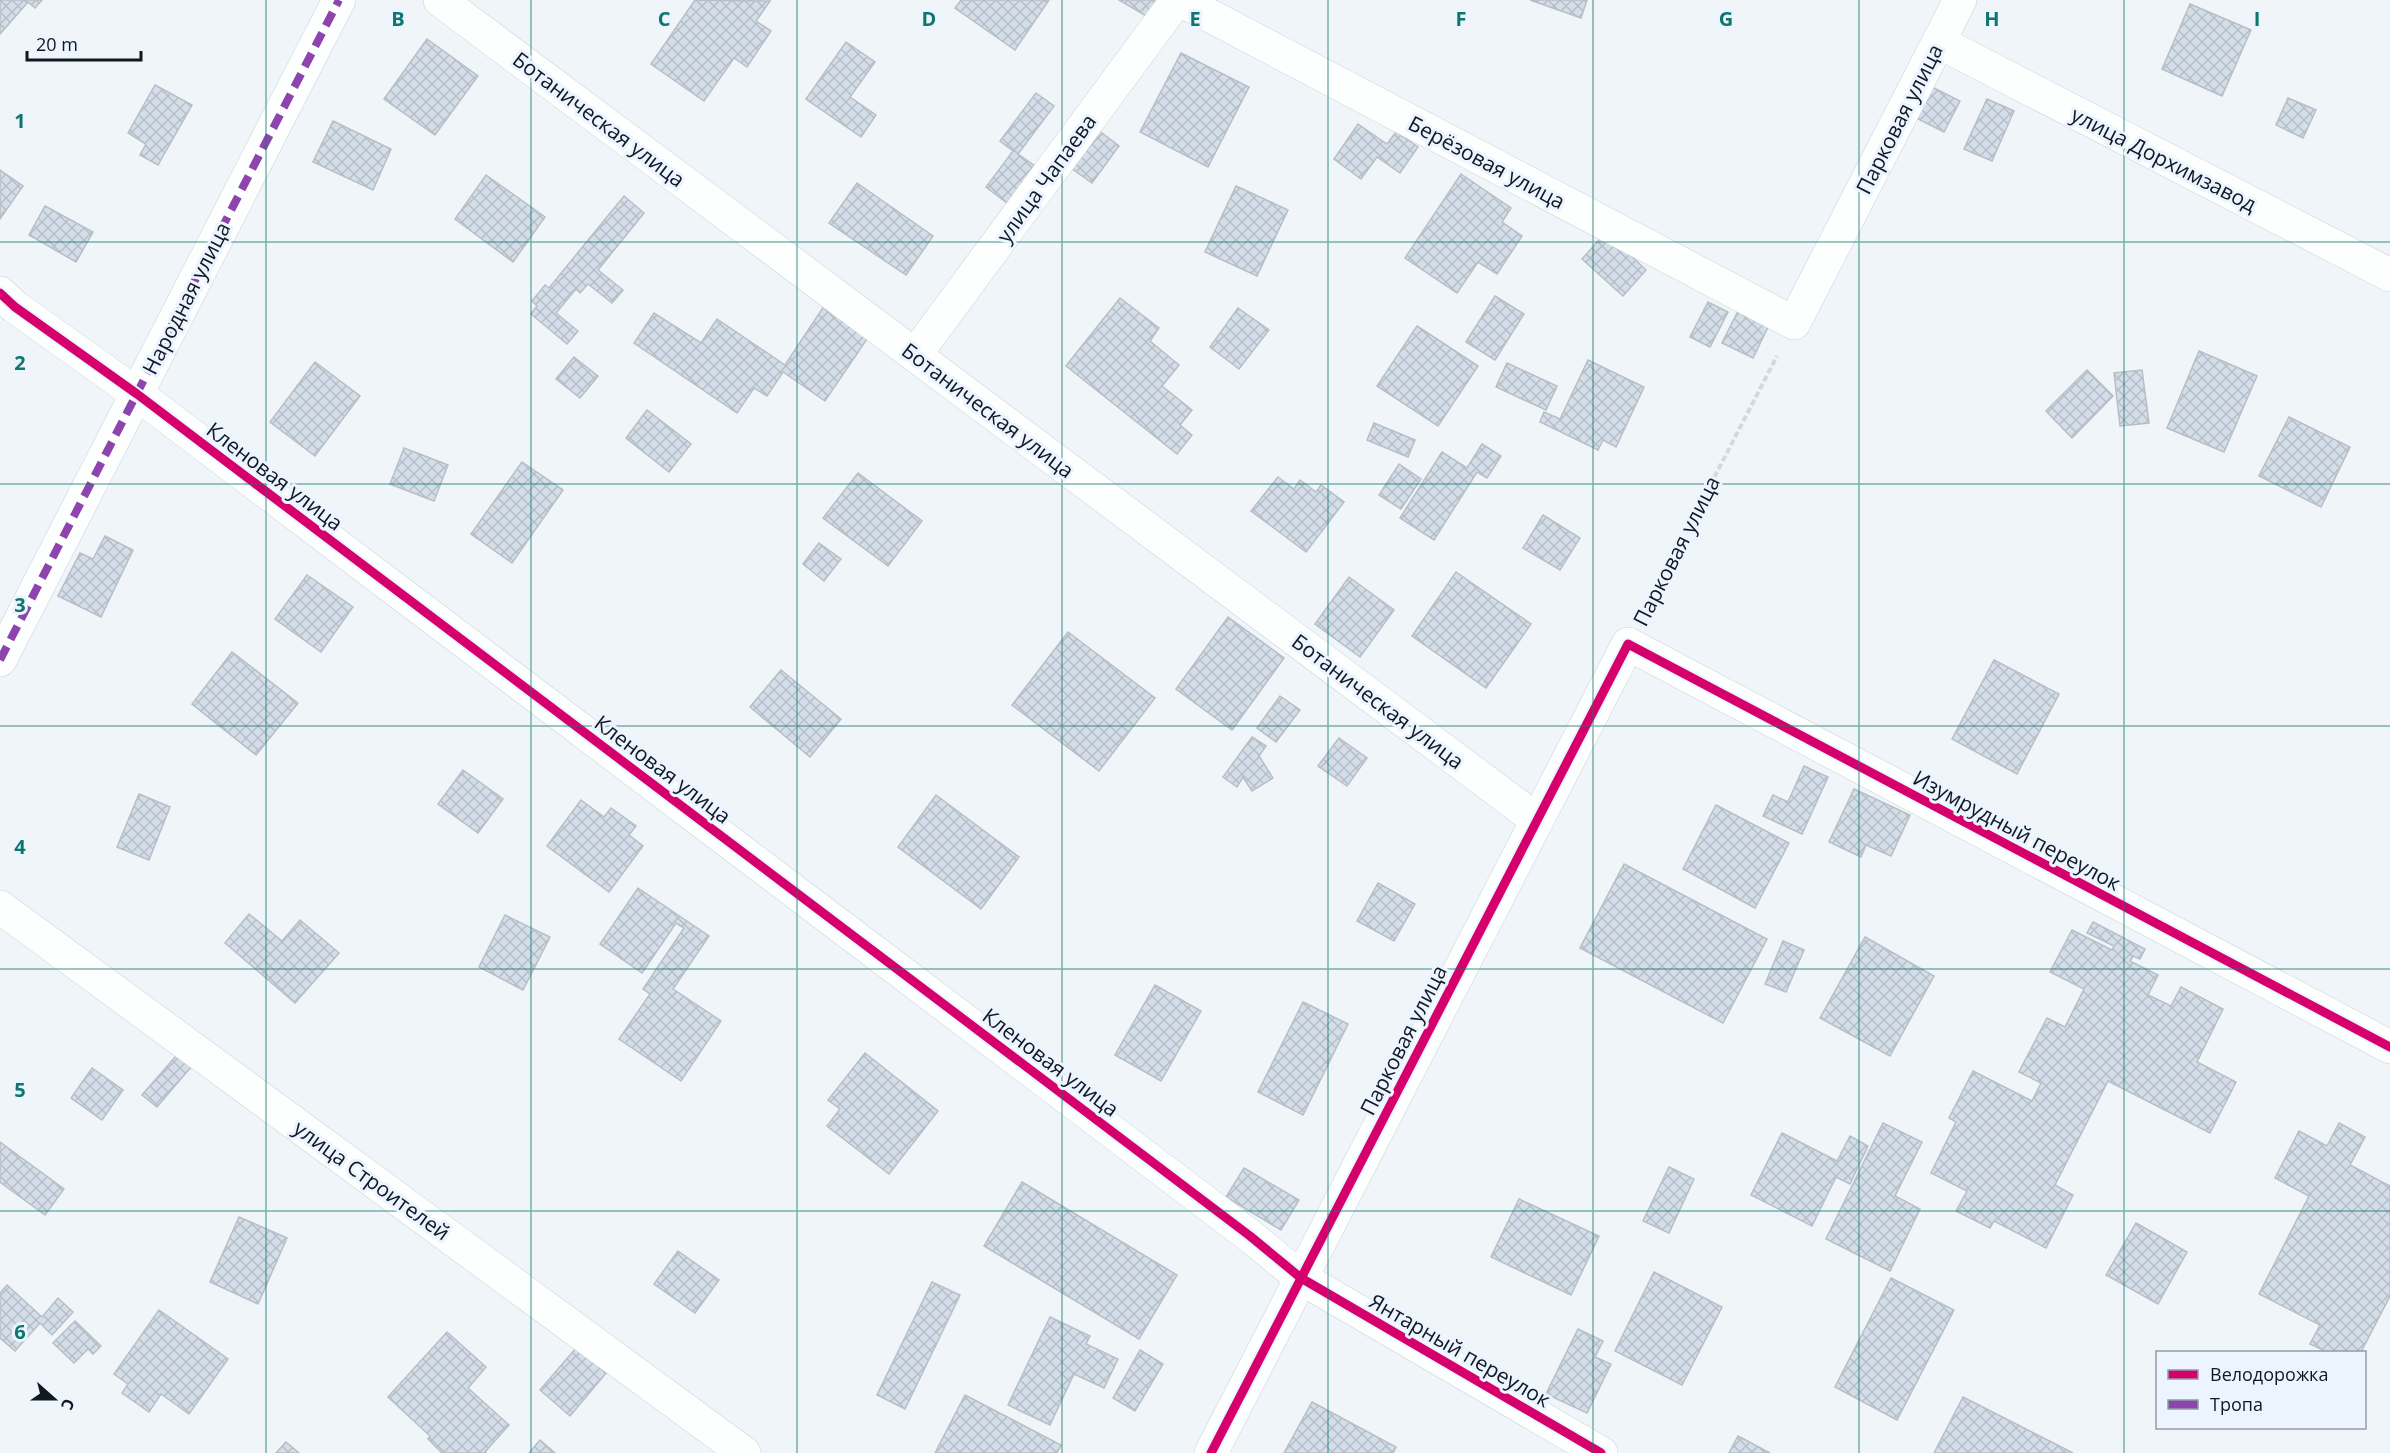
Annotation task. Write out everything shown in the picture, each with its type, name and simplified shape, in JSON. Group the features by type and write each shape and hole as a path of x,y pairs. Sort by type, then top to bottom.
{"street":[{"name":"Народная улица","path":"0,660 339,0"},
{"name":"Ботаническая улица","path":"440,0 1537,820"},
{"name":"улица Чапаева","path":"915,355 1178,0"},
{"name":"Берёзовая улица","path":"1178,0 1794,323"},
{"name":"Парковая улица","path":"1794,323 1960,0"},
{"name":"улица Дорхимзавод","path":"1939,42 2390,275"},
{"name":"Кленовая улица","path":"0,293 15,307 137,394 1241,1228 1301,1278"},
{"name":"Парковая улица","path":"1211,1453 1628,644"},
{"name":"Изумрудный переулок","path":"1628,644 2390,1047"},
{"name":"улица Строителей","path":"0,907 744,1453"},
{"name":"Янтарный переулок","path":"1301,1278 1601,1453"}],"building":[{"path":"0,0 42,0 35,8 28,2 0,34"},
{"path":"695,0 770,1 756,21 771,31 747,67 734,58 704,101 651,64"},
{"path":"961,0 1049,0 1015,50 955,8"},
{"path":"1119,0 1164,0 1153,20"},
{"path":"1530,0 1587,0 1581,18"},
{"path":"2190,4 2251,30 2222,96 2162,69"},
{"path":"427,39 478,76 435,135 384,99"},
{"path":"846,42 875,62 850,97 876,115 861,137 806,99"},
{"path":"1181,53 1249,87 1208,167 1140,132"},
{"path":"155,85 192,105 158,165 140,155 146,144 128,133"},
{"path":"1928,85 1960,101 1944,132 1912,116"},
{"path":"1036,93 1054,106 1018,154 1035,166 1007,203 986,187 1013,151 1000,141"},
{"path":"2288,98 2316,110 2303,138 2276,125"},
{"path":"1987,99 2014,111 1992,161 1964,149"},
{"path":"333,121 391,149 373,190 313,162"},
{"path":"1358,124 1387,144 1396,132 1418,147 1400,173 1377,157 1361,179 1334,159"},
{"path":"1098,130 1119,146 1092,183 1071,168"},
{"path":"0,170 23,186 0,219"},
{"path":"1461,174 1511,208 1502,222 1522,236 1497,274 1478,262 1457,293 1405,258"},
{"path":"486,175 545,217 513,262 455,219"},
{"path":"857,183 933,236 906,275 829,223"},
{"path":"1236,186 1288,210 1257,276 1205,252"},
{"path":"624,196 644,213 598,270 623,290 612,303 588,284 580,293 576,289 556,313 578,331 567,344 531,314 537,306 532,301 545,285 549,288"},
{"path":"45,206 93,232 76,262 29,235"},
{"path":"1606,232 1646,270 1623,296 1582,259"},
{"path":"1495,296 1524,314 1495,360 1466,342"},
{"path":"1120,298 1159,328 1150,341 1179,365 1162,386 1192,410 1180,425 1192,435 1177,454 1066,366"},
{"path":"1743,301 1773,317 1753,358 1722,343"},
{"path":"1708,302 1728,312 1710,347 1690,337"},
{"path":"824,306 869,336 825,401 783,372 767,396 754,388 737,413 634,343 654,313 701,343 717,319 785,365"},
{"path":"1238,308 1269,330 1239,369 1210,347"},
{"path":"1417,326 1478,366 1438,426 1377,386"},
{"path":"2199,351 2257,376 2224,452 2167,428"},
{"path":"574,357 598,376 580,398 556,379"},
{"path":"1588,360 1644,387 1616,447 1603,440 1598,450 1540,422 1544,412 1560,419"},
{"path":"315,362 360,396 315,456 270,422"},
{"path":"1507,363 1557,386 1546,410 1496,387"},
{"path":"2087,370 2113,396 2072,438 2046,411"},
{"path":"2142,370 2149,423 2120,426 2114,373"},
{"path":"647,410 691,444 669,472 626,438"},
{"path":"2289,417 2350,447 2321,507 2259,476"},
{"path":"1374,423 1415,440 1408,457 1367,440"},
{"path":"1482,444 1501,456 1487,478 1477,472 1434,540 1400,518 1442,452 1467,468"},
{"path":"404,448 448,465 434,501 390,484"},
{"path":"522,462 563,490 512,563 471,534"},
{"path":"1399,464 1421,479 1401,509 1379,495"},
{"path":"858,473 922,521 888,566 823,518"},
{"path":"1278,477 1294,489 1300,480 1316,492 1321,485 1344,502 1306,552 1251,511"},
{"path":"1543,515 1580,538 1560,570 1523,548"},
{"path":"105,536 133,550 101,617 58,596 80,553 93,559"},
{"path":"819,543 841,559 824,581 803,564"},
{"path":"1456,572 1531,624 1486,688 1412,636"},
{"path":"307,575 353,607 321,652 275,619"},
{"path":"1349,577 1394,610 1360,657 1315,624"},
{"path":"1228,617 1284,658 1232,730 1176,689"},
{"path":"1068,632 1155,698 1099,771 1012,705"},
{"path":"232,652 298,703 256,755 192,704"},
{"path":"1994,660 2059,694 2017,774 1952,739"},
{"path":"781,670 841,719 810,757 750,707"},
{"path":"1280,696 1300,710 1276,742 1257,728"},
{"path":"1252,737 1266,746 1259,756 1273,778 1252,791 1243,777 1237,787 1223,777"},
{"path":"1339,738 1367,758 1347,786 1318,766"},
{"path":"1804,766 1828,777 1802,834 1763,816 1773,795 1788,802"},
{"path":"463,770 503,799 478,833 438,804"},
{"path":"1854,789 1910,815 1891,856 1866,845 1861,857 1829,842"},
{"path":"139,794 170,807 149,860 117,847"},
{"path":"936,795 1019,857 981,909 898,847"},
{"path":"581,800 604,817 611,808 636,826 629,835 643,846 609,892 547,846"},
{"path":"1716,805 1789,843 1755,908 1683,869"},
{"path":"1624,864 1767,939 1723,1023 1580,948"},
{"path":"1378,883 1415,904 1394,941 1357,921"},
{"path":"638,888 709,936 673,989 721,1021 681,1081 619,1039 650,994 643,989 684,928 676,923 642,973 600,944"},
{"path":"249,914 282,941 300,920 339,953 295,1003 225,943"},
{"path":"505,915 550,937 523,990 479,967"},
{"path":"2093,922 2145,949 2140,959 2133,956 2130,961 2158,975 2148,995 2171,1006 2181,987 2223,1009 2197,1062 2236,1082 2210,1133 2108,1081 2055,1185 2073,1195 2046,1248 1994,1221 1990,1228 1956,1211 1967,1191 1931,1173 1956,1122 1949,1118 1973,1071 2032,1101 2041,1083 2019,1072 2047,1018 2065,1027 2084,989 2050,972 2072,930 2112,950 2114,946 2087,933"},
{"path":"1865,937 1934,976 1890,1056 1820,1018"},
{"path":"1783,941 1804,950 1786,992 1765,984"},
{"path":"1155,985 1201,1011 1161,1081 1115,1055"},
{"path":"1303,1002 1348,1024 1303,1115 1258,1092"},
{"path":"183,1048 197,1060 157,1107 142,1095"},
{"path":"865,1053 938,1111 889,1174 827,1126 840,1109 828,1100"},
{"path":"92,1068 123,1090 102,1120 71,1098"},
{"path":"1883,1123 1922,1142 1895,1196 1920,1209 1890,1271 1826,1239"},
{"path":"2339,1123 2365,1137 2350,1165 2390,1186 2390,1296 2362,1351 2325,1351 2310,1344 2320,1325 2259,1294 2309,1196 2275,1178 2299,1131 2327,1146"},
{"path":"1782,1133 1837,1161 1850,1136 1868,1146 1850,1184 1836,1177 1812,1226 1751,1195"},
{"path":"0,1142 64,1189 45,1215 0,1182"},
{"path":"1669,1167 1694,1179 1669,1233 1643,1221"},
{"path":"1244,1168 1299,1200 1281,1230 1226,1197"},
{"path":"1022,1182 1177,1275 1139,1339 984,1246"},
{"path":"1519,1199 1599,1236 1571,1295 1491,1257"},
{"path":"239,1217 287,1238 258,1304 210,1282"},
{"path":"2136,1223 2187,1252 2158,1304 2106,1275"},
{"path":"678,1251 719,1280 695,1313 654,1284"},
{"path":"1654,1272 1722,1307 1682,1385 1615,1351"},
{"path":"1891,1278 1954,1310 1897,1420 1835,1387"},
{"path":"932,1282 960,1295 905,1409 877,1395"},
{"path":"7,1285 42,1317 58,1298 73,1312 52,1335 40,1323 15,1351 0,1338 0,1293"},
{"path":"159,1310 228,1359 189,1414 161,1394 149,1412 122,1393 128,1384 114,1374"},
{"path":"1050,1317 1090,1336 1086,1344 1118,1359 1104,1388 1074,1374 1050,1425 1008,1405"},
{"path":"75,1321 101,1346 93,1354 88,1349 74,1363 53,1343"},
{"path":"1578,1329 1603,1341 1595,1357 1611,1364 1587,1413 1546,1394"},
{"path":"447,1332 486,1367 468,1388 509,1425 486,1453 442,1453 428,1439 430,1436 388,1397"},
{"path":"582,1341 612,1366 570,1416 540,1390"},
{"path":"1140,1350 1163,1364 1135,1411 1113,1398"},
{"path":"965,1395 1061,1445 1057,1453 935,1453"},
{"path":"1963,1397 2073,1453 1934,1453"},
{"path":"1312,1402 1396,1447 1393,1453 1284,1453"},
{"path":"1738,1436 1770,1453 1729,1453"},
{"path":"540,1440 555,1453 529,1453"},
{"path":"286,1442 299,1453 276,1453"}],"marked path":[{"path":"0,660 339,0"}],"cycle path":[{"path":"0,293 15,307 137,394 1250,1236 1301,1278 1601,1453"},
{"path":"1211,1453 1628,644 2390,1047"}]}
